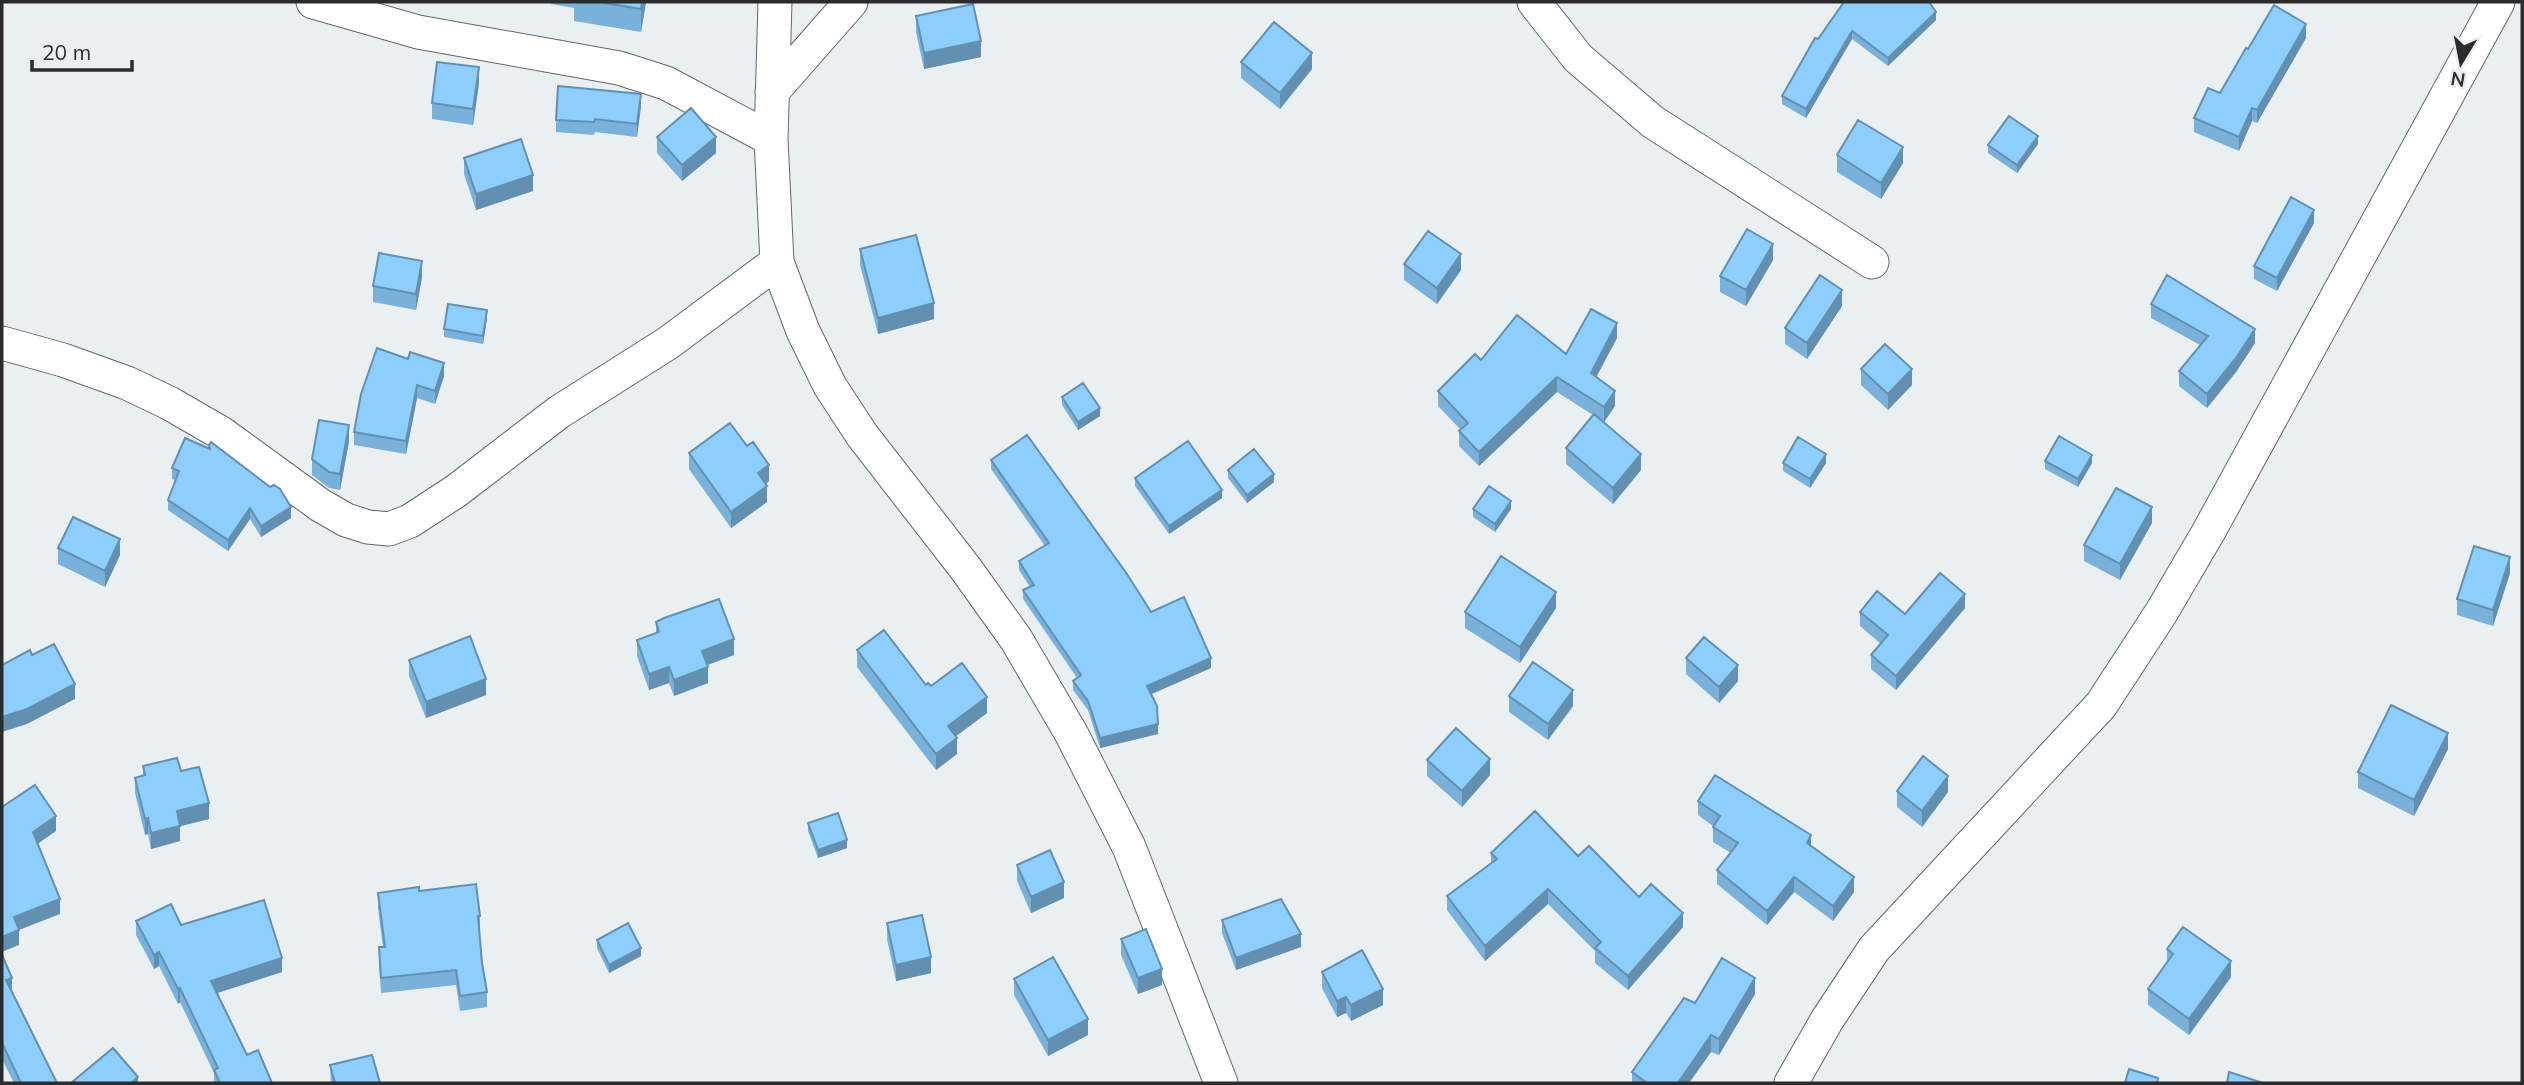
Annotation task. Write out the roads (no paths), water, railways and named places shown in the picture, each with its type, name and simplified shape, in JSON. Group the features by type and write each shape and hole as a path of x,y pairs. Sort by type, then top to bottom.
{"street":[{"path":"313,2 418,32 620,68 666,83 771,139"},
{"path":"775,2 771,139 777,262 803,331 830,386 862,436 966,569 1016,639 1071,733 1129,847 1221,1083"},
{"path":"772,92 851,2"},
{"path":"1535,2 1578,58 1653,122 1872,262"},
{"path":"1791,1083 1827,1020 1874,949 2101,705 2161,613 2209,531 2498,2"},
{"path":"2,343 63,359 169,402 221,433 320,505 346,520 368,527 388,529 410,521 456,491 559,412 668,342 777,262"}]}
